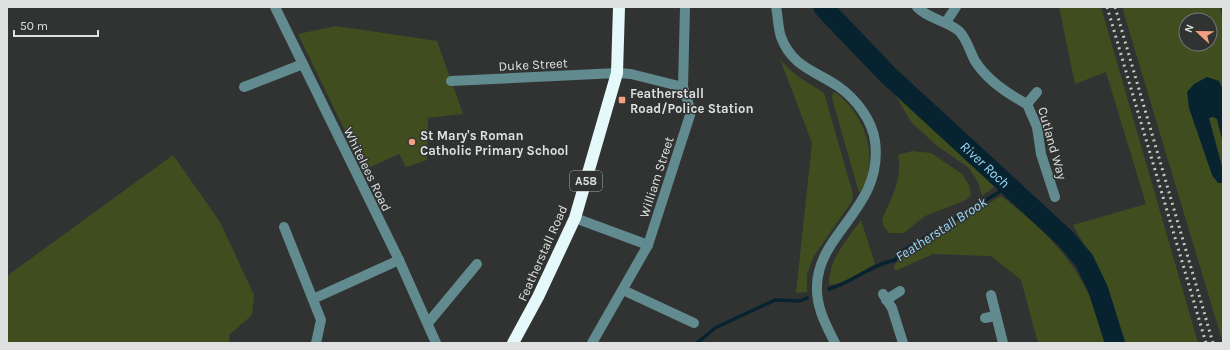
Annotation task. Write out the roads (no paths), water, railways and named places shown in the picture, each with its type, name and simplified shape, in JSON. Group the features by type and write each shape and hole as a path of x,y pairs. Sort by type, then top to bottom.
{"highway":[{"name":"Featherstall Road","path":"513,343 538,297 575,218 617,73 619,7"}],"street":[{"name":"Whitelees Road","path":"275,7 399,260 436,343"},
{"name":"William Street","path":"592,343 648,245 691,112 683,87 685,7"},
{"path":"776,7 781,36 792,55 802,66 838,86 849,95 859,106 867,119 875,141 875,165 872,183 861,204 831,246 818,274 817,286 819,305 835,343"},
{"name":"Cutland Way","path":"917,7 926,15 946,22 960,32 976,62 984,72 1011,96 1027,104 1037,127 1045,183 1055,197"},
{"path":"946,22 956,7"},
{"path":"244,87 303,64"},
{"name":"Duke Street","path":"451,81 617,73 631,74 683,87"},
{"path":"1027,104 1037,92"},
{"path":"575,218 648,245"},
{"path":"284,226 321,320 316,343"},
{"path":"313,299 399,260"},
{"path":"428,323 477,264"},
{"path":"623,290 694,323"},
{"path":"900,291 885,297 892,308 903,343"},
{"path":"991,295 1003,343"},
{"path":"985,318 996,316"}],"water":[{"path":"1207,77 1219,81 1223,90 1223,143 1217,119 1213,117 1209,118 1223,170 1223,183 1218,183 1212,175 1189,108 1187,92 1194,84"}],"waterway":[{"name":"River Roch","path":"823,7 888,75 1065,238 1084,260 1098,289 1115,343"},
{"name":"Featherstall Brook","path":"829,289 886,262 895,260 901,252 1009,186"},
{"name":"Featherstall Brook","path":"697,343 715,328 775,300 800,301 807,298"}],"railway":[{"path":"1107,7 1206,343"},
{"path":"1115,7 1213,343"}],"place":[{"name":"Featherstall Road/Police Station","path":"622,100"},
{"name":"St Mary's Roman Catholic Primary School","path":"412,142"}]}
